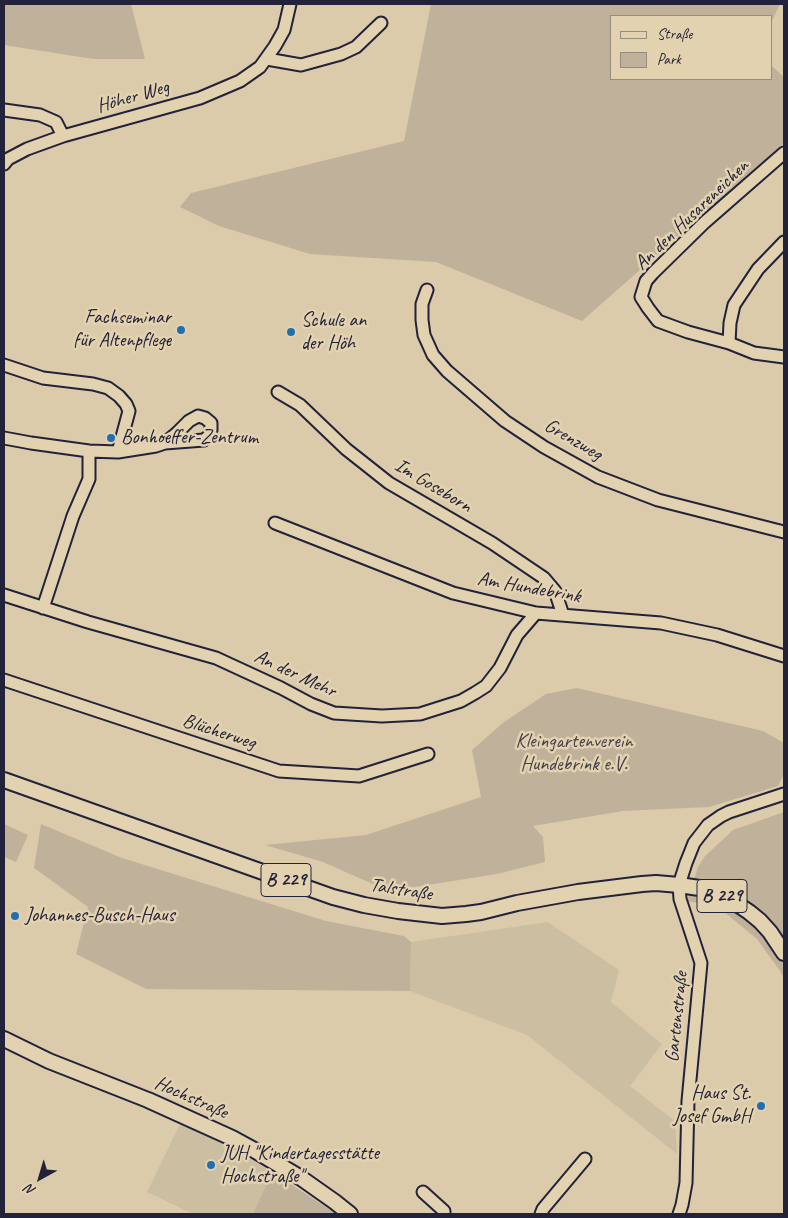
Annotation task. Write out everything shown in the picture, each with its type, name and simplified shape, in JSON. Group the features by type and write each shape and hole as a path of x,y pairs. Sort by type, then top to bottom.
{"main road":[{"name":"Talstraße","path":"4,780 333,898 398,911 442,916 480,912 516,903 578,892 649,884 679,885 706,889 731,900 750,912 770,932 784,953"},
{"name":"Hochstraße","path":"4,1039 232,1138 301,1178 350,1214"}],"street":[{"name":"Höher Weg","path":"4,164 8,159 27,149 63,136 200,98 240,81 260,67 267,59 284,30 290,4"},
{"path":"267,59 301,65 342,54 356,47 381,23"},
{"path":"4,110 40,115 56,122 63,136"},
{"name":"An den Husareneichen","path":"784,153 705,222 653,273 646,281 642,298 658,321 688,332 729,343 754,353 784,357"},
{"path":"729,343 730,323 734,304 758,270 784,242"},
{"name":"Grenzweg","path":"427,290 422,304 422,320 424,335 433,355 447,371 505,421 544,447 598,477 658,500 784,532"},
{"path":"4,365 43,378 93,384 108,388 119,396 126,404 128,411 118,452"},
{"name":"Im Goseborn","path":"278,392 300,405 346,449 388,483 492,544 544,578 555,591 563,615"},
{"path":"4,438 31,444 88,451 118,452 165,444"},
{"path":"43,608 73,516 89,480 88,451"},
{"name":"Am Hundebrink","path":"276,522 453,593 536,613 661,623 717,635 784,656"},
{"name":"An der Mehr","path":"4,595 216,658 311,704 334,713 382,716 420,714 462,701 486,686 500,668 517,635 536,613"},
{"name":"Blücherweg","path":"4,680 278,771 359,776 428,754"},
{"path":"679,885 694,843 708,825 729,812 784,794"},
{"name":"Gartenstraße","path":"679,885 680,899 701,963 688,1101 686,1184 679,1214"},
{"path":"541,1214 543,1208 586,1159"},
{"path":"423,1192 444,1211 444,1214"}],"shaded area":[{"path":"548,922 619,970 611,1002 662,1044 630,1086 675,1121 677,1154 527,1035 410,991 411,942"},
{"name":"JUH \"Kindertagesstätte Hochstraße\"","path":"180,1124 227,1146 272,1172 253,1214 193,1214 147,1192"}],"green space":[{"path":"4,4 131,4 145,59 93,59 4,45"},
{"path":"431,4 780,4 773,19 773,15 610,15 610,80 773,80 773,67 784,77 784,143 582,321 436,262 310,254 219,226 180,207 191,193 404,141"},
{"name":"Kleingartenverein Hundebrink e.V.","path":"577,688 763,731 784,743 784,774 778,786 709,807 623,811 533,826 543,837 545,862 497,874 415,887 375,885 323,862 265,845 366,835 481,797 472,750 504,722 546,694"},
{"path":"784,812 784,979 757,939 717,906 687,901 698,867 705,856 733,830"},
{"path":"4,824 28,835 16,862 4,857"},
{"path":"41,824 122,858 326,921 404,936 411,942 410,991 146,989 76,954 88,907 34,868"},
{"path":"272,1172 329,1209 337,1214 253,1214"}],"place":[{"name":"Fachseminar für Altenpflege","path":"181,330"},
{"name":"Schule an der Höh","path":"291,332"},
{"name":"Bonhoeffer-Zentrum","path":"111,438"},
{"name":"Johannes-Busch-Haus","path":"15,916"},
{"name":"Haus St. Josef GmbH","path":"761,1106"},
{"name":"JUH \"Kindertagesstätte Hochstraße\"","path":"211,1165"}]}
